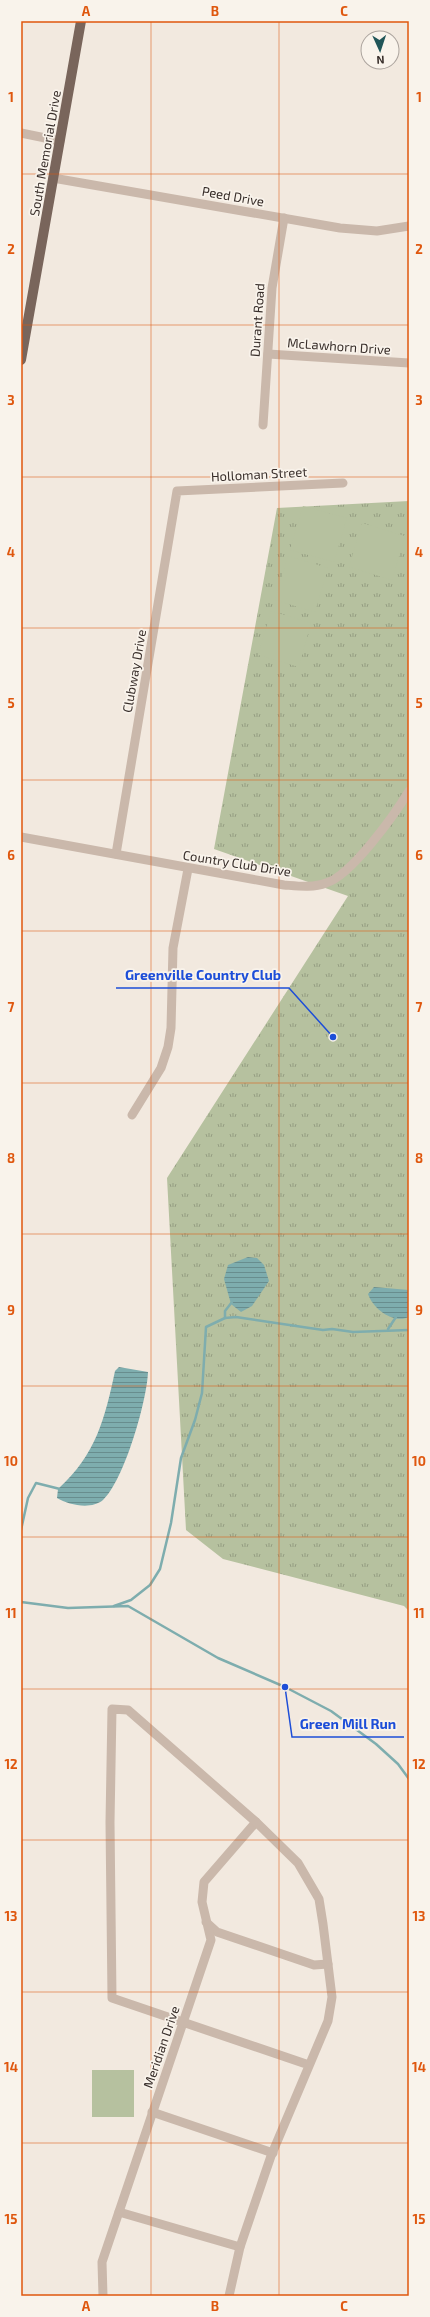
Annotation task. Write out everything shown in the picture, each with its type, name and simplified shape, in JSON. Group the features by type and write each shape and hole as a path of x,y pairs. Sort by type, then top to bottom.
{"main road":[{"name":"South Memorial Drive","path":"21,360 81,21"}],"street":[{"path":"21,133 60,141"},
{"name":"Peed Drive","path":"53,178 340,228 377,231 409,226"},
{"name":"Durant Road","path":"263,425 273,276 284,218"},
{"name":"McLawhorn Drive","path":"268,354 409,363"},
{"name":"Holloman Street","path":"177,491 343,483"},
{"name":"Clubway Drive","path":"116,854 177,491"},
{"name":"Country Club Drive","path":"21,837 188,869 284,885 313,886 327,883 344,872 395,814 409,791"},
{"path":"132,1115 161,1068 168,1047 171,1028 173,948 188,869"},
{"path":"229,2296 240,2247 272,2153 328,2021 332,1997 319,1899 298,1863 256,1822 128,1710 112,1709 110,1822 112,1998 309,2065"},
{"name":"Meridian Drive","path":"103,2296 102,2262 211,1940 202,1902 204,1882 256,1822"},
{"path":"206,1922 217,1932 314,1965 328,1964"},
{"path":"152,2112 272,2153"},
{"path":"119,2212 240,2247"}],"green space":[{"path":"409,501 409,1611 404,1606 223,1559 186,1530 167,1178 348,896 214,849 277,508"},
{"path":"303,506 347,518 334,562 290,550"},
{"path":"362,523 405,536 392,580 349,567"},
{"path":"288,556 328,568 315,612 275,600"},
{"path":"271,611 311,623 299,667 258,655"},
{"path":"92,2070 134,2070 134,2117 92,2117"}],"water":[{"path":"248,1257 257,1258 264,1265 269,1281 252,1306 241,1312 231,1304 224,1279 228,1265"},
{"path":"374,1287 409,1290 409,1317 403,1319 390,1317 379,1310 374,1305 368,1294"},
{"path":"119,1367 148,1372 144,1402 139,1420 119,1476 111,1490 103,1500 98,1503 86,1506 62,1501 57,1498 58,1489 82,1463 97,1435 103,1420 115,1371"}],"waterway":[{"path":"225,1318 225,1311 232,1302"},
{"path":"114,1606 131,1600 150,1585 160,1569 171,1523 181,1458 195,1420 202,1393 206,1327 225,1318 236,1317 323,1330 332,1329 353,1332 409,1330"},
{"path":"388,1329 396,1317"},
{"path":"21,1530 28,1498 36,1483 60,1489"},
{"path":"21,1602 68,1608 128,1606 218,1658 285,1687 331,1711 376,1744 398,1764 409,1779"}],"place":[{"name":"Greenville Country Club","path":"333,1037"},
{"name":"Green Mill Run","path":"285,1687"}]}
